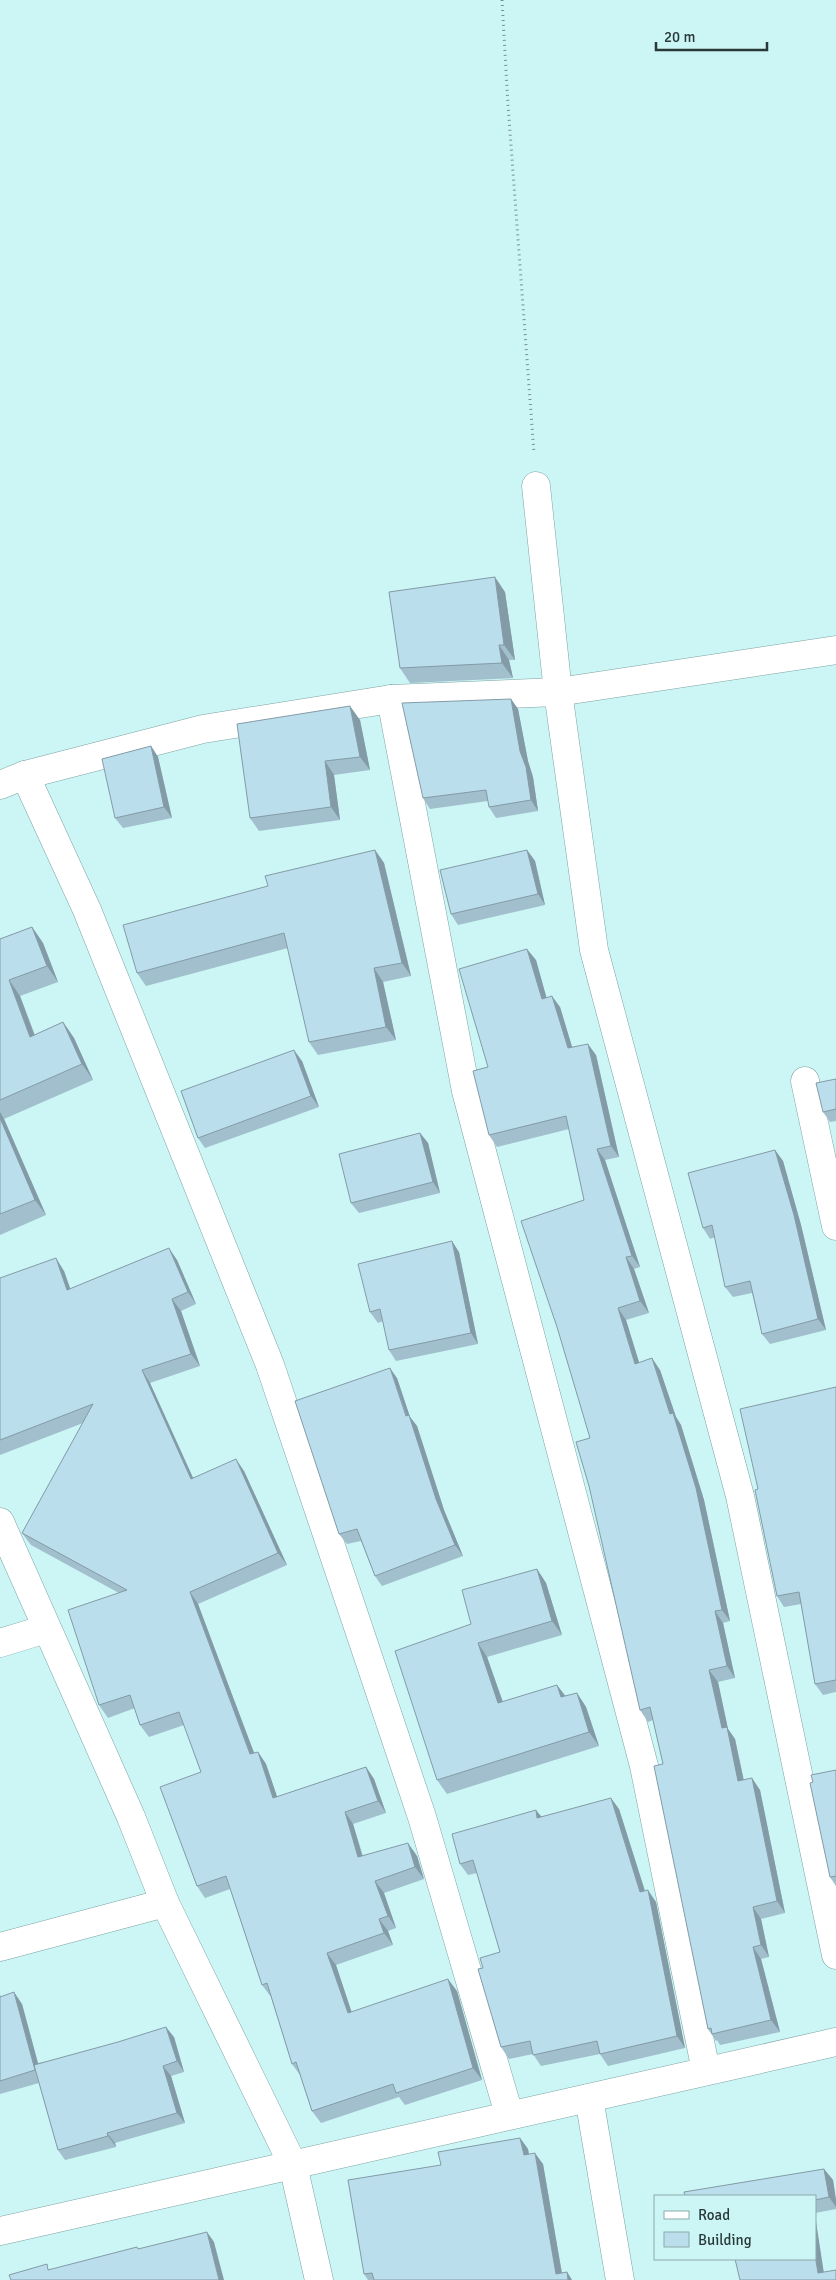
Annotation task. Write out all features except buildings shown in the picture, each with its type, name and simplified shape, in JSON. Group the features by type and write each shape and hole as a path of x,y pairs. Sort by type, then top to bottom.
{"street":[{"path":"536,486 558,692 594,950 740,1496 836,1955"},
{"path":"0,785 26,775 203,729 391,699 558,692 836,650"},
{"path":"391,699 466,1091 644,1766 706,2071"},
{"path":"26,775 86,910 270,1365 422,1817 509,2114"},
{"path":"805,1081 836,1226"},
{"path":"0,1522 131,1817 164,1903 293,2165 319,2280"},
{"path":"0,1643 46,1629"},
{"path":"0,1947 164,1903"},
{"path":"0,2231 509,2114 589,2098 836,2042"},
{"path":"589,2098 620,2280"}],"path":[{"path":"502,0 536,486"}]}
